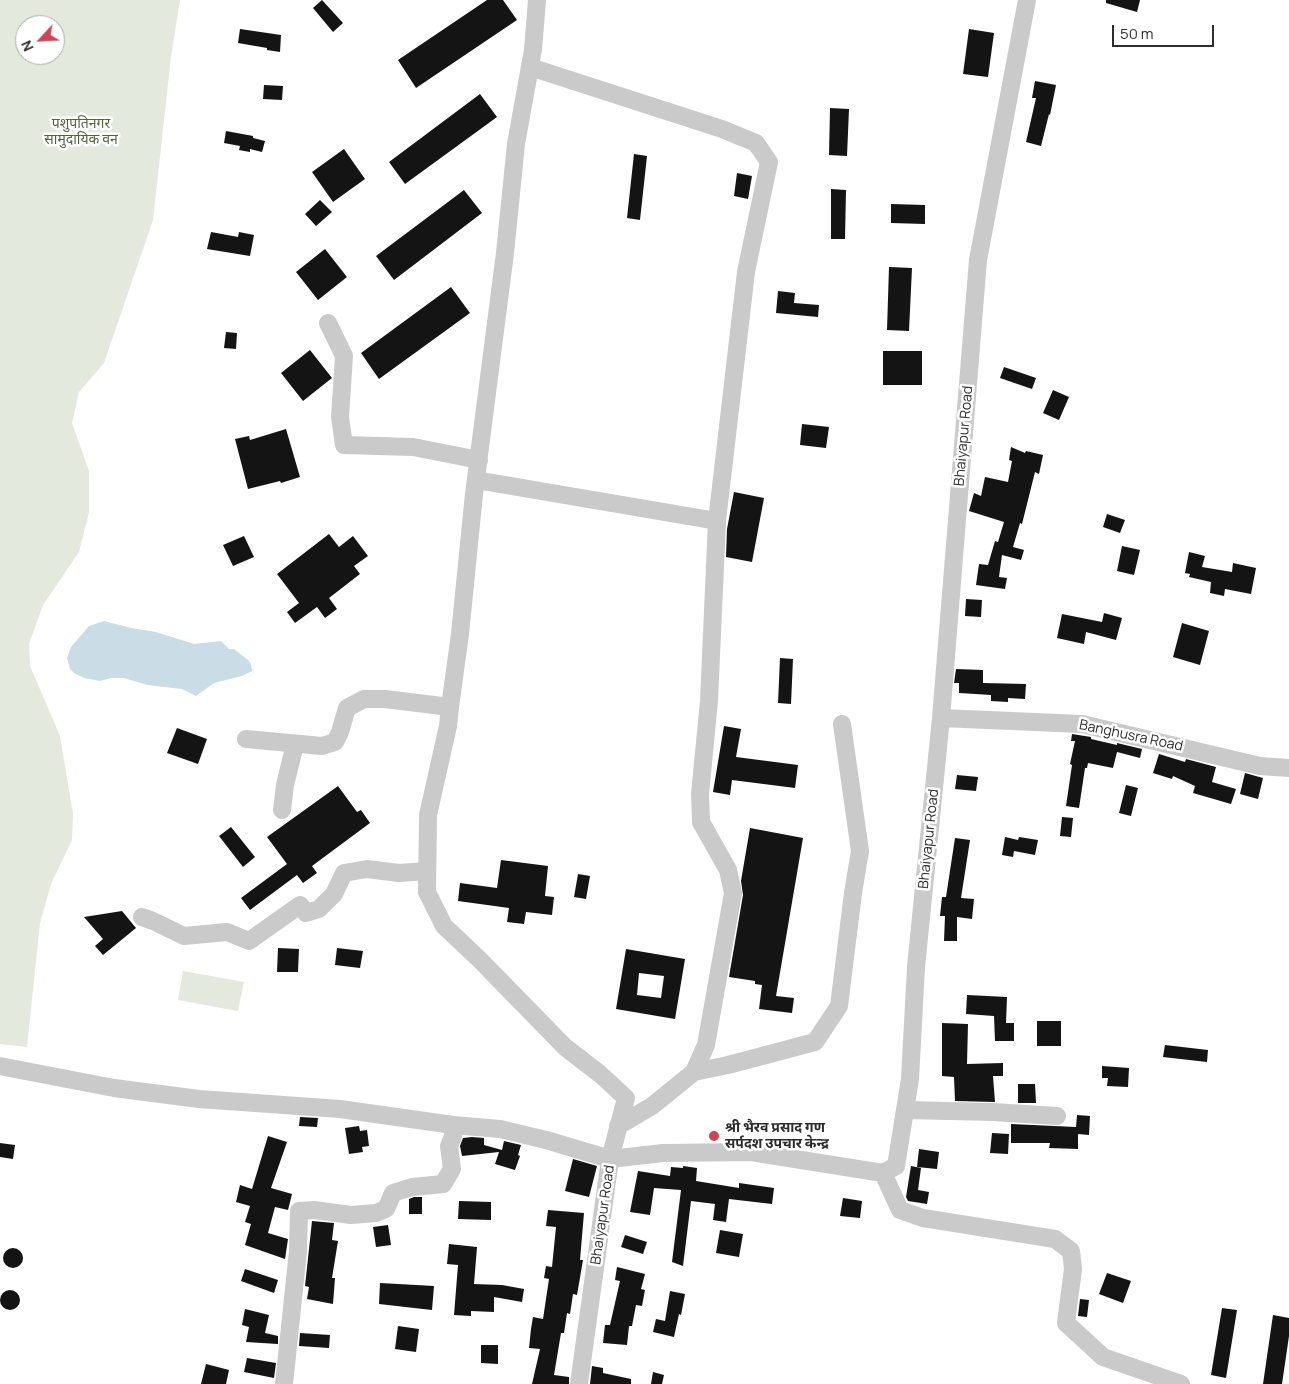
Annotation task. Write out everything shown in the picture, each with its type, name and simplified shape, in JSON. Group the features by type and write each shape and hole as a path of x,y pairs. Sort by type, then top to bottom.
{"street":[{"path":"0,1066 114,1088 198,1099 340,1109 500,1130 546,1140 610,1159 626,1098 600,1074 565,1047 479,958 444,926 427,892 428,815 448,726 460,634 476,480 505,253 516,144 530,67 537,0"},
{"name":"Bhaiyapur Road","path":"580,1384 610,1159 663,1153 751,1152 883,1173 896,1166 910,1079 916,967 941,718 978,260 1027,0"},
{"path":"530,67 722,129 756,143 769,162 746,272 717,521 710,702 700,794 701,822 728,870 733,893 706,1045 694,1072 652,1106 618,1126"},
{"path":"328,323 344,356 340,417 344,445 413,447 479,460"},
{"path":"476,480 717,521"},
{"path":"246,739 322,746 335,742 340,732 346,708 364,699 384,699 450,707"},
{"name":"Banghusra Road","path":"941,718 1082,724 1260,766 1289,768"},
{"path":"694,1072 815,1042 839,1006 860,851 842,724"},
{"path":"282,810 285,785 295,744"},
{"path":"142,917 184,936 227,932 250,941 300,905 306,913 319,909 334,894 344,873 368,869 399,874 427,872"},
{"path":"905,1110 1057,1116"},
{"path":"284,1384 298,1251 299,1211 314,1210 351,1215 376,1212 386,1209 393,1193 412,1188 443,1184 452,1169 449,1146 453,1136 453,1125"},
{"path":"883,1173 900,1210 923,1218 1055,1239 1070,1251 1072,1269 1066,1323 1102,1356 1181,1384"}],"green space":[{"name":"पशुपतिनगर सामुदायिक वन","path":"0,0 180,0 171,57 153,220 104,363 79,392 72,423 89,471 89,512 79,552 43,605 29,644 30,666 60,736 73,814 72,840 51,884 40,923 27,1047 0,1044"},
{"path":"183,971 244,982 238,1011 178,1000"}],"water":[{"path":"104,621 156,632 194,644 221,641 229,649 234,649 248,660 252,671 242,676 214,683 196,696 182,689 147,685 124,678 111,678 100,681 84,678 70,669 67,658 71,647 89,626"}],"building":[{"path":"322,0 343,23 333,32 313,8"},
{"path":"487,0 503,0 517,20 416,88 398,60"},
{"path":"1106,0 1140,0 1137,12 1106,3"},
{"path":"240,29 281,35 280,52 238,43"},
{"path":"969,29 994,33 988,77 963,74"},
{"path":"1035,81 1056,85 1041,146 1026,142 1036,98 1032,98"},
{"path":"264,85 283,86 282,100 263,99"},
{"path":"480,94 497,117 405,184 389,162"},
{"path":"830,108 849,109 847,156 829,155"},
{"path":"226,131 253,136 253,138 265,141 262,152 250,149 250,152 239,150 240,146 224,143"},
{"path":"344,149 365,179 333,202 312,172"},
{"path":"634,154 647,156 640,220 627,218"},
{"path":"737,173 752,176 748,199 734,196"},
{"path":"831,189 846,190 845,239 831,239"},
{"path":"464,190 482,213 394,280 376,256"},
{"path":"320,200 332,212 316,226 305,214"},
{"path":"891,204 925,205 925,224 891,223"},
{"path":"211,232 238,237 239,232 254,235 250,256 207,249"},
{"path":"325,249 347,277 318,300 296,272"},
{"path":"889,267 912,268 909,331 887,330"},
{"path":"451,287 470,313 379,379 361,353"},
{"path":"778,291 795,293 794,303 819,305 818,317 776,313"},
{"path":"226,332 237,333 236,349 224,348"},
{"path":"310,350 332,378 303,401 281,373"},
{"path":"883,351 922,351 922,385 883,385"},
{"path":"1004,367 1036,378 1032,389 1000,378"},
{"path":"1053,390 1069,397 1059,420 1043,413"},
{"path":"802,424 829,427 826,448 800,445"},
{"path":"286,429 300,477 281,483 280,481 248,489 235,439 249,436 250,440"},
{"path":"1011,447 1025,453 1026,451 1043,455 1039,474 1035,472 1022,524 1020,523 1013,547 1024,550 1021,560 1002,555 999,577 1007,578 1005,589 976,585 979,564 988,565 995,541 998,542 1004,522 969,511 974,493 981,496 985,477 1008,482 1012,461 1009,460"},
{"path":"734,492 764,498 752,562 726,557 727,529"},
{"path":"1107,514 1125,520 1120,533 1103,527"},
{"path":"329,534 339,547 353,536 368,556 354,566 360,574 329,598 337,609 325,618 317,607 295,623 287,612 299,603 277,574"},
{"path":"244,536 254,557 233,566 223,545"},
{"path":"1122,546 1140,550 1134,575 1117,571"},
{"path":"1189,552 1205,556 1202,567 1232,572 1233,563 1256,568 1251,594 1225,589 1224,596 1210,593 1211,582 1189,577 1190,574 1185,573"},
{"path":"966,599 982,600 981,617 965,616"},
{"path":"1104,613 1122,618 1116,640 1086,632 1084,644 1057,638 1062,614 1102,622"},
{"path":"1182,623 1209,631 1200,665 1173,657"},
{"path":"780,658 793,659 791,704 778,703"},
{"path":"956,669 983,670 983,683 1026,684 1025,699 1008,698 1008,702 991,701 991,695 959,693 959,683 954,683"},
{"path":"724,726 741,729 736,757 798,765 795,788 732,780 730,795 713,792"},
{"path":"177,728 207,739 198,764 167,753"},
{"path":"1072,734 1142,749 1140,758 1117,752 1113,768 1088,763 1087,768 1085,768 1079,808 1066,806 1072,765 1070,764 1075,741 1071,741"},
{"path":"1159,754 1185,762 1186,759 1216,767 1212,782 1236,789 1231,804 1193,793 1195,786 1173,776 1172,779 1153,773"},
{"path":"1245,773 1263,778 1258,799 1240,794"},
{"path":"957,775 978,777 976,791 955,789"},
{"path":"1126,785 1138,788 1131,816 1119,813"},
{"path":"338,786 357,812 361,810 370,823 312,866 317,873 303,883 297,875 250,910 241,898 287,864 267,837"},
{"path":"1062,817 1073,818 1071,837 1060,836"},
{"path":"231,827 255,857 243,867 219,836"},
{"path":"750,828 803,838 776,996 794,998 792,1013 759,1009 762,985 755,984 755,981 729,977 743,895 741,881"},
{"path":"1005,837 1018,840 1019,837 1038,840 1035,855 1014,851 1013,857 1002,855"},
{"path":"955,838 970,840 961,898 974,899 972,919 957,917 957,941 944,941 945,916 940,916 942,897 946,897"},
{"path":"501,860 548,866 545,896 554,897 552,915 526,912 524,924 507,922 509,908 458,901 460,883 497,888"},
{"path":"578,874 590,876 586,899 574,897"},
{"path":"122,911 136,928 103,955 95,946 103,939 84,917"},
{"path":"278,948 299,949 298,972 277,972"},
{"path":"337,948 363,951 360,968 335,965"},
{"path":"626,949 685,959 675,1019 616,1009","holes":["639,973 664,976 661,998 637,995"]},
{"path":"967,995 1007,997 1006,1023 1014,1023 1014,1041 995,1041 994,1016 966,1014"},
{"path":"1037,1021 1061,1021 1061,1046 1037,1046"},
{"path":"942,1023 968,1024 967,1064 1003,1063 1003,1076 993,1076 995,1102 955,1101 954,1077 942,1076"},
{"path":"1165,1045 1208,1050 1207,1062 1163,1057"},
{"path":"1102,1066 1129,1068 1128,1087 1107,1086 1108,1078 1102,1078"},
{"path":"1018,1084 1035,1084 1036,1103 1018,1103"},
{"path":"1077,1115 1090,1116 1089,1135 1078,1134 1078,1149 1049,1148 1050,1143 1011,1143 1011,1124 1076,1127"},
{"path":"300,1117 318,1118 317,1127 299,1126"},
{"path":"359,1126 360,1131 367,1130 369,1146 362,1147 363,1152 349,1154 345,1128"},
{"path":"992,1133 1009,1134 1008,1154 990,1153"},
{"path":"268,1136 287,1142 271,1188 292,1194 288,1210 275,1207 268,1233 288,1239 285,1259 245,1245 251,1224 245,1222 250,1206 236,1202 240,1185 252,1189"},
{"path":"463,1138 484,1138 484,1145 502,1150 504,1141 521,1145 518,1155 520,1156 515,1170 495,1164 499,1152 462,1156 460,1146"},
{"path":"0,1143 15,1145 13,1159 0,1157"},
{"path":"919,1149 939,1152 937,1169 917,1167"},
{"path":"573,1159 597,1166 589,1197 565,1191"},
{"path":"683,1166 697,1168 696,1181 739,1188 739,1183 774,1188 772,1204 729,1199 726,1222 713,1220 715,1204 691,1201 683,1266 672,1262 681,1190 654,1188 650,1215 630,1212 638,1171 670,1176 671,1167 683,1168"},
{"path":"911,1166 921,1168 918,1190 929,1192 927,1204 908,1201 906,1197"},
{"path":"422,1197 422,1214 409,1214 409,1199"},
{"path":"843,1198 862,1201 860,1218 840,1216"},
{"path":"459,1201 491,1202 491,1220 458,1219"},
{"path":"548,1210 584,1213 580,1260 583,1260 577,1295 573,1294 570,1314 567,1313 564,1333 561,1333 554,1375 569,1377 569,1384 532,1384 540,1349 529,1348 531,1329 533,1317 543,1319 549,1279 544,1278 546,1266 552,1267 556,1227 546,1226"},
{"path":"312,1221 334,1223 332,1240 338,1241 332,1278 335,1278 333,1304 307,1299 309,1287 305,1286"},
{"path":"388,1225 391,1245 376,1247 373,1227"},
{"path":"720,1230 743,1234 739,1257 716,1253"},
{"path":"625,1235 647,1242 643,1254 621,1247"},
{"path":"449,1244 477,1247 474,1284 502,1285 524,1289 522,1302 494,1297 494,1312 471,1311 471,1316 454,1315 458,1265 447,1264"},
{"path":"9,1248 17,1248 23,1254 23,1262 17,1268 9,1268 3,1262 3,1254"},
{"path":"617,1267 645,1274 641,1289 645,1290 642,1306 636,1305 632,1326 629,1326 627,1345 603,1343 605,1325 610,1325 620,1281 615,1280"},
{"path":"245,1269 278,1280 274,1293 241,1281"},
{"path":"1107,1273 1131,1281 1123,1303 1099,1294"},
{"path":"380,1283 434,1286 432,1310 379,1304"},
{"path":"10,1290 17,1293 20,1300 17,1307 10,1310 3,1307 0,1300 3,1293"},
{"path":"670,1291 685,1294 674,1337 653,1332 656,1319 665,1321"},
{"path":"1080,1299 1089,1300 1087,1317 1078,1316"},
{"path":"1222,1308 1237,1310 1226,1378 1211,1375"},
{"path":"245,1309 269,1315 265,1333 278,1336 278,1344 246,1342 249,1327 242,1325"},
{"path":"1273,1315 1289,1318 1289,1336 1282,1384 1263,1384"},
{"path":"398,1326 419,1329 416,1352 395,1349"},
{"path":"300,1333 330,1335 329,1348 299,1346"},
{"path":"481,1345 498,1345 498,1364 481,1363"},
{"path":"247,1358 276,1363 274,1378 244,1372"},
{"path":"206,1364 229,1370 226,1384 201,1384"},
{"path":"592,1366 603,1368 603,1373 631,1379 631,1384 590,1384"},
{"path":"653,1372 664,1375 662,1384 651,1384"}],"place":[{"name":"श्री भैरव प्रसाद गण सर्पदश उपचार केन्द्र","path":"714,1136"}]}
